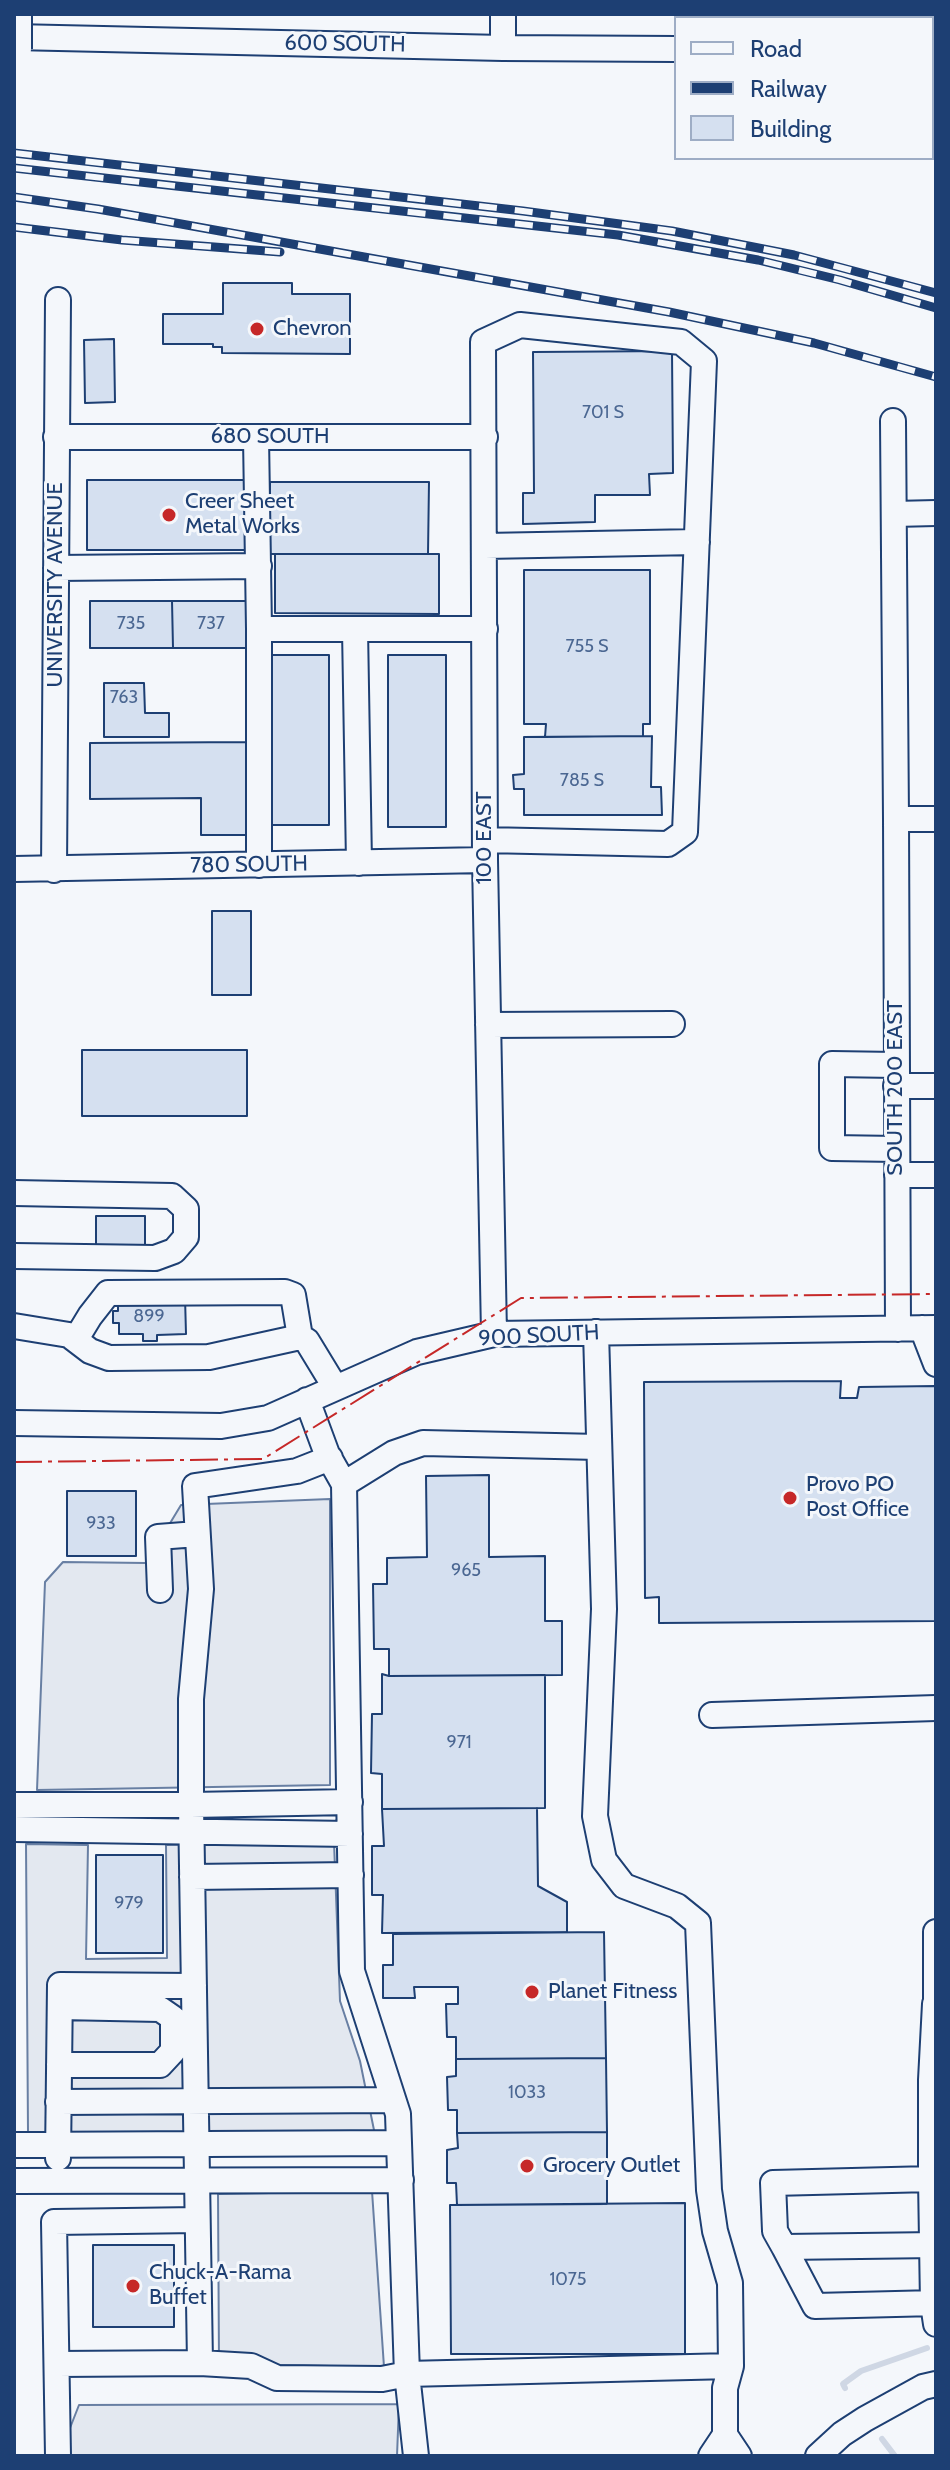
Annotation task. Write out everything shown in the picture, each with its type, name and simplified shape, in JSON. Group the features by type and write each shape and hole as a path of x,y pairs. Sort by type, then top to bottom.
{"highway":[{"path":"14,14 14,49"}],"street":[{"path":"503,14 503,48"},
{"name":"600 SOUTH","path":"14,37 62,26 503,48 674,49"},
{"name":"UNIVERSITY AVENUE","path":"54,870 58,300"},
{"name":"100 EAST","path":"494,1334 485,850 483,342 520,325 681,342 704,361 697,542"},
{"name":"SOUTH 200 EAST","path":"893,421 897,1175 918,1328"},
{"name":"680 SOUTH","path":"56,437 485,437"},
{"path":"256,437 259,865"},
{"path":"894,514 936,513"},
{"path":"485,546 697,542"},
{"name":"780 SOUTH","path":"14,869 359,863 485,850 668,844 685,832 697,542"},
{"path":"56,568 259,566"},
{"path":"259,629 485,629"},
{"path":"355,629 359,863"},
{"path":"896,819 936,819"},
{"path":"488,1025 672,1024"},
{"path":"897,1149 832,1148 832,1064 896,1075 936,1086"},
{"path":"897,1175 936,1175"},
{"path":"14,1193 172,1196 186,1209 186,1237 174,1251 155,1258 14,1256"},
{"path":"76,1339 108,1293 271,1292 293,1295 300,1337"},
{"path":"14,1326 69,1335 90,1351 109,1358 214,1357 300,1337 307,1341 335,1387"},
{"path":"918,1328 936,1364"},
{"name":"900 SOUTH","path":"14,1423 221,1426 268,1418 417,1352 494,1334 918,1328"},
{"path":"596,1332 604,1609 595,1816 604,1860 624,1886 677,1906 698,1923 709,2190 715,2231 730,2283 731,2366 725,2388 725,2435 711,2456"},
{"path":"307,1400 344,1484 352,1971 398,2114 407,2374 416,2456"},
{"path":"344,1484 394,1453 423,1443 599,1447"},
{"path":"200,2363 191,1805 191,1699 201,1589 195,1486 297,1471 330,1458"},
{"path":"160,1590 158,1537 197,1534"},
{"path":"712,1715 936,1708"},
{"path":"14,1805 350,1802"},
{"path":"62,1805 62,1830"},
{"path":"14,1829 350,1834"},
{"path":"192,1877 351,1875"},
{"path":"931,2179 773,2183 775,2231 815,2306 935,2310 931,2179 936,1932"},
{"path":"60,2181 60,1985 194,1986"},
{"path":"59,2065 160,2065 173,2051 173,2018 160,2009 60,2007"},
{"path":"58,2102 393,2100"},
{"path":"14,2145 399,2143"},
{"path":"14,2181 401,2180"},
{"path":"58,2456 54,2222 197,2220"},
{"path":"784,2247 934,2245"},
{"path":"57,2364 200,2363 251,2366 277,2378 382,2379 407,2374 731,2366"},
{"path":"828,2453 865,2419 923,2387 936,2384"},
{"path":"725,2435 739,2456"}],"shaded area":[{"path":"330,1499 330,1785 37,1790 45,1582 63,1562 146,1563 181,1505"},
{"path":"334,1842 340,2001 360,2061 375,2135 28,2132 26,1844 88,1845 86,1959 167,1958 166,1845"},
{"path":"372,2191 384,2367 219,2364 218,2194"},
{"path":"399,2404 397,2456 59,2456 79,2405"}],"building":[{"name":"Chevron","path":"223,283 292,283 292,294 350,294 350,354 222,353 222,347 213,347 213,344 163,344 163,314 223,314"},
{"path":"114,339 115,402 85,403 84,340"},
{"path":"672,351 673,473 649,474 650,495 595,495 595,522 523,524 523,493 534,493 533,352"},
{"name":"Creer Sheet Metal Works","path":"87,480 251,480 251,550 87,550"},
{"path":"270,482 429,482 428,554 269,554"},
{"path":"275,554 439,554 439,614 275,613"},
{"path":"524,570 650,570 650,724 643,724 643,736 545,737 546,724 524,724"},
{"path":"90,601 172,601 173,648 90,648"},
{"path":"172,601 251,601 251,648 173,648"},
{"path":"270,655 329,655 329,825 270,825"},
{"path":"388,655 446,655 446,827 388,827"},
{"path":"104,683 144,683 145,713 169,713 169,737 104,737"},
{"path":"652,736 651,787 661,787 662,815 524,815 524,789 514,789 513,775 524,774 524,737"},
{"path":"249,742 250,835 201,835 201,798 90,799 90,743"},
{"path":"212,911 251,911 251,995 212,995"},
{"path":"82,1050 247,1050 247,1116 82,1116"},
{"path":"96,1216 145,1216 145,1246 96,1246"},
{"path":"185,1297 186,1334 157,1335 157,1341 143,1341 143,1334 119,1334 119,1323 113,1323 113,1311 118,1311 118,1298"},
{"name":"Provo PO Post Office","path":"841,1381 840,1398 857,1398 859,1387 936,1386 936,1621 659,1623 659,1597 645,1598 644,1382"},
{"path":"489,1475 489,1557 545,1556 545,1621 562,1621 562,1675 389,1676 389,1649 374,1649 373,1584 387,1584 387,1558 427,1557 426,1476"},
{"path":"67,1491 136,1491 136,1556 67,1556"},
{"path":"382,1674 545,1675 545,1808 382,1809 382,1774 371,1773 372,1714 382,1714"},
{"path":"537,1808 538,1886 567,1902 567,1932 382,1933 383,1895 372,1895 372,1846 384,1846 382,1809"},
{"path":"96,1855 163,1855 163,1953 96,1953"},
{"name":"Planet Fitness","path":"604,1932 606,2058 456,2059 456,2037 447,2037 446,2004 458,2004 458,1987 414,1987 415,1998 383,1998 383,1965 393,1965 393,1934"},
{"path":"606,2058 607,2132 457,2133 457,2110 448,2110 447,2077 456,2076 456,2059"},
{"name":"Grocery Outlet","path":"607,2132 607,2204 457,2205 456,2183 447,2183 447,2150 458,2148 457,2133"},
{"path":"685,2203 685,2354 451,2354 450,2205"},
{"name":"Chuck-A-Rama Buffet","path":"93,2245 174,2245 174,2327 93,2327"}],"waterway":[{"path":"845,2388 843,2384 861,2371 927,2348"},
{"path":"882,2439 895,2456"}],"railway":[{"path":"14,153 672,231 794,255 936,293"},
{"path":"14,168 618,235 758,260 936,308"},
{"path":"14,197 98,209 669,312 814,343 936,377"},
{"path":"14,227 122,240 280,252"}],"power":[{"path":"14,1462 263,1459 521,1298 936,1294"}],"place":[{"name":"Chevron","path":"257,329"},
{"name":"Creer Sheet Metal Works","path":"169,515"},
{"name":"Provo PO Post Office","path":"790,1498"},
{"name":"Planet Fitness","path":"532,1992"},
{"name":"Grocery Outlet","path":"527,2166"},
{"name":"Chuck-A-Rama Buffet","path":"133,2286"}]}
